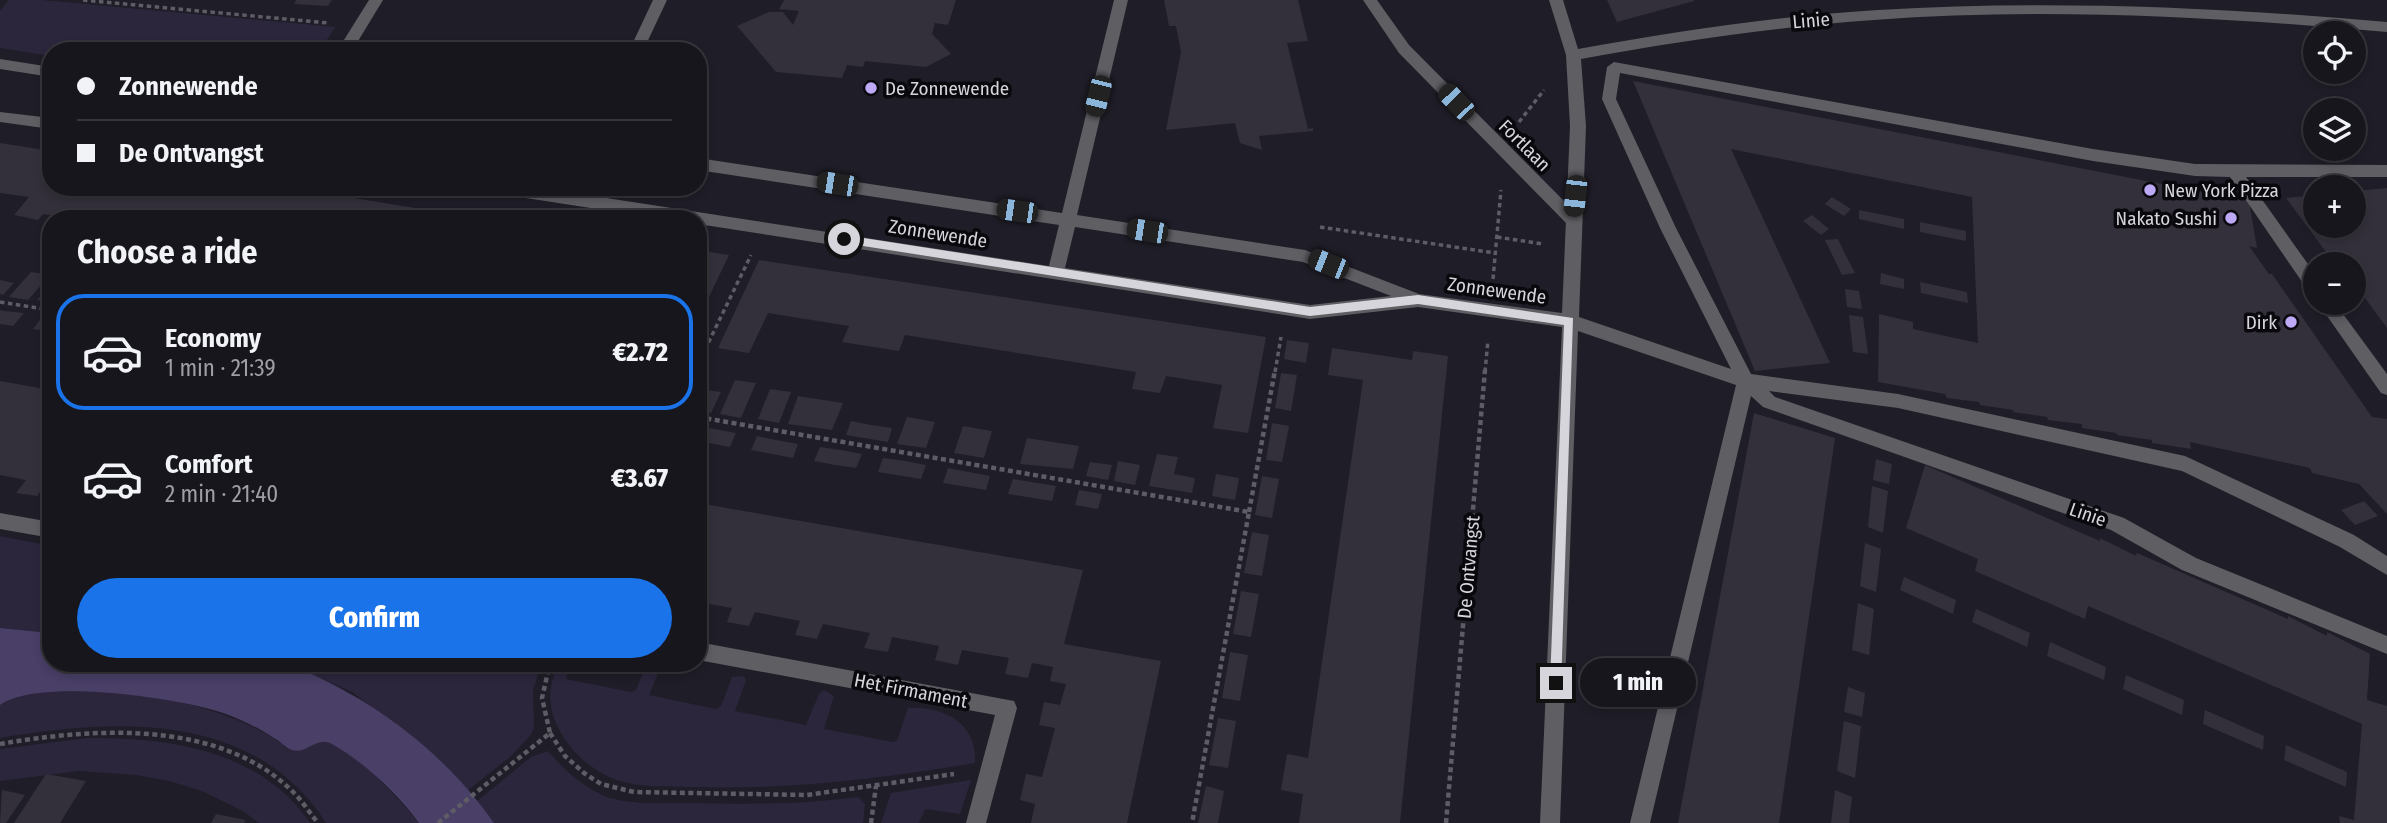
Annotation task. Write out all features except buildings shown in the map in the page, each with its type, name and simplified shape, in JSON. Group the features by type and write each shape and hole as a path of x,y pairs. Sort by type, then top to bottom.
{"street":[{"path":"350,42 376,0"},
{"path":"640,42 660,0"},
{"path":"1056,272 1121,0"},
{"name":"Fortlaan","path":"1370,0 1404,49 1572,219"},
{"path":"1550,823 1572,219 1578,126 1573,55 1556,0"},
{"name":"Linie","path":"1573,55 1678,35 1779,23 1859,16 2010,9 2124,9 2214,13 2387,27"},
{"path":"1573,55 1614,67 2093,155 2195,170 2387,171"},
{"path":"0,64 42,71"},
{"name":"Linie","path":"1614,67 1609,99 1668,228 1746,381 1769,402 2117,524 2189,564 2387,645"},
{"path":"0,117 42,123"},
{"name":"Zonnewende","path":"707,165 1305,256 1418,300 1569,321"},
{"path":"2234,171 2303,270"},
{"name":"Zonnewende","path":"592,196 678,210"},
{"name":"Zonnewende","path":"707,215 1310,312 1418,300"},
{"path":"2335,315 2387,388"},
{"name":"Linie","path":"1569,321 1746,381 1898,401 2185,464 2347,541 2387,566"},
{"path":"1640,823 1746,381"},
{"path":"0,521 42,528"},
{"name":"Het Firmament","path":"707,653 1007,708 976,823"}],"path":[{"path":"83,0 360,26"},
{"path":"1497,237 1571,248"},
{"path":"0,302 42,309"},
{"path":"1192,823 1286,308"},
{"name":"De Ontvangst","path":"1446,823 1490,311"},
{"path":"707,419 1249,512"},
{"path":"547,672 541,691 544,717 550,733 575,766 601,784 624,790 655,794 807,794 991,768"},
{"path":"0,744 95,732 187,738 225,750 264,771 295,794 318,823"},
{"path":"438,823 550,733"},
{"path":"872,823 876,786"}],"shaded area":[{"path":"9,0 42,0 335,27 326,42 42,42 42,55 0,48 0,11"},
{"path":"0,536 42,544 42,632 0,628"},
{"path":"0,628 42,632 42,672 307,672 375,709 402,728 451,771 494,823 419,823 380,779 332,744 321,742 302,750 292,750 245,722 205,708 145,697 77,691 46,692 20,697 0,705"},
{"path":"306,672 539,672 533,690 534,728 530,736 510,757 467,791 438,758 352,692"},
{"path":"556,672 568,672 566,679 631,692 636,690 643,672 658,672 649,695 716,709 721,706 732,677 744,676 746,680 735,711 806,725 819,694 824,690 834,696 824,729 893,742 897,741 908,708 934,710 946,714 965,728 971,738 975,763 799,785 691,787 626,783 608,777 592,767 561,733 551,707 552,681"},
{"path":"114,692 207,709 251,726 292,750 316,742 329,742 365,766 419,823 326,823 296,786 261,760 222,742 180,731 89,727 0,738 0,705 11,699 39,693"},
{"path":"87,738 118,738 180,745 239,764 266,779 290,798 310,823 259,823 243,811 202,791 136,775 79,771 0,781 0,749"},
{"path":"548,751 582,783 616,800 751,804 858,797 865,804 863,823 494,823 477,801 531,757"},
{"path":"971,780 960,814 925,809 919,823 881,823 891,793"}],"place":[{"name":"De Zonnewende","path":"871,88"},
{"name":"New York Pizza","path":"2150,190"},
{"name":"Nakato Sushi","path":"2231,218"},
{"name":"Dirk","path":"2291,322"}],"route":[{"path":"844,239 1310,312 1418,300 1569,321 1556,683"}]}
